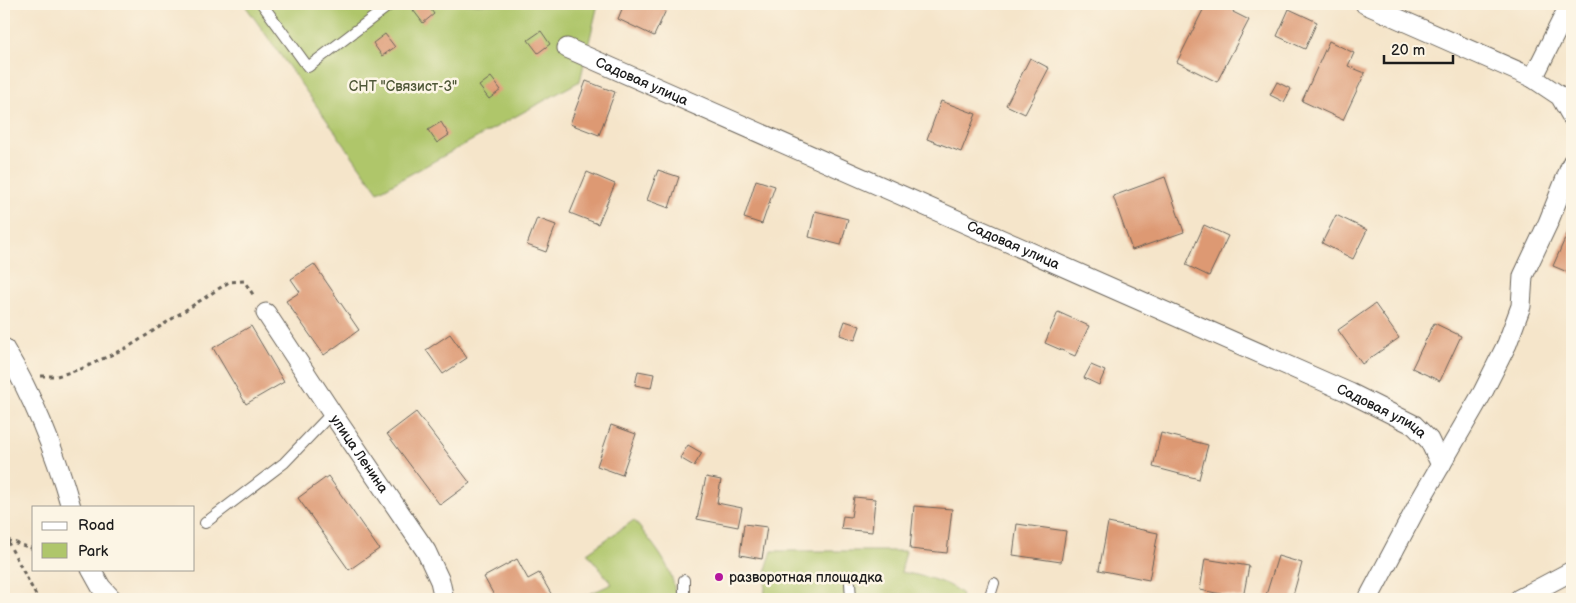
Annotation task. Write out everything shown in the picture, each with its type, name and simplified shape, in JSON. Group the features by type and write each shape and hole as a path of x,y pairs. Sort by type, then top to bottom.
{"street":[{"path":"1365,4 1533,78 1560,96 1572,117"},
{"path":"1533,78 1570,4"},
{"name":"Садовая улица","path":"567,48 1350,393 1414,426 1429,440 1441,465"},
{"path":"1368,599 1483,392 1507,344 1521,306 1523,276 1548,223 1572,163"},
{"name":"улица Ленина","path":"266,312 426,551 440,580 444,599"},
{"path":"4,348 38,413 60,469 71,506"},
{"path":"91,570 101,587 112,599"},
{"path":"1519,599 1572,571"}],"lane":[{"path":"262,4 308,67 391,4"},
{"path":"205,523 284,463 332,413"},
{"path":"684,580 684,599"},
{"path":"850,583 851,599"},
{"path":"989,599 994,583"}],"path":[{"path":"15,367 32,376 57,376 81,369 130,346 228,282 244,281 266,312"},
{"path":"4,535 38,599"},
{"path":"7,540 32,548"}],"green space":[{"name":"СНТ \"Связист-3\"","path":"244,4 598,4 580,81 378,192"},
{"path":"634,520 662,557 672,577 675,599 578,599 612,584 587,553"},
{"path":"772,551 906,551 901,572 933,579 948,585 962,594 961,599 764,599 767,566"}],"building":[{"path":"422,4 427,4 434,14 423,23 413,10"},
{"path":"624,4 658,4 667,8 654,36 618,19"},
{"path":"1206,4 1237,4 1233,12 1249,20 1217,82 1177,62"},
{"path":"1289,9 1317,22 1305,49 1277,36"},
{"path":"541,31 550,44 538,53 528,40"},
{"path":"385,34 395,47 382,56 373,43"},
{"path":"1329,41 1354,53 1348,66 1365,73 1343,120 1302,101"},
{"path":"1030,58 1049,68 1025,114 1006,105"},
{"path":"491,77 501,90 489,99 479,86"},
{"path":"586,81 615,92 599,135 570,124"},
{"path":"1277,82 1291,89 1284,102 1270,95"},
{"path":"941,101 976,114 961,152 927,139"},
{"path":"441,122 449,135 437,143 428,130"},
{"path":"658,170 679,177 669,208 647,200"},
{"path":"587,172 615,184 598,224 570,213"},
{"path":"1165,177 1184,232 1132,250 1113,196"},
{"path":"756,180 775,186 762,224 744,218"},
{"path":"815,211 848,219 841,245 809,237"},
{"path":"1336,215 1367,230 1353,259 1322,243"},
{"path":"537,218 556,225 546,252 527,245"},
{"path":"1572,223 1572,274 1553,266"},
{"path":"1204,225 1228,236 1209,276 1186,265"},
{"path":"314,264 359,330 324,355 286,301 300,292 291,279"},
{"path":"1375,304 1399,338 1362,364 1338,330"},
{"path":"1058,312 1089,326 1075,356 1045,343"},
{"path":"845,321 860,326 855,340 840,335"},
{"path":"1434,323 1461,336 1440,381 1412,368"},
{"path":"251,326 284,382 246,404 213,348"},
{"path":"450,334 467,358 443,374 426,350"},
{"path":"1091,365 1105,371 1099,385 1084,378"},
{"path":"638,371 654,374 651,388 635,385"},
{"path":"416,412 470,483 440,505 387,434"},
{"path":"611,425 636,434 622,475 597,466"},
{"path":"1161,433 1208,445 1199,479 1153,467"},
{"path":"688,445 702,453 694,466 680,458"},
{"path":"328,476 379,549 349,570 298,498"},
{"path":"706,477 721,480 717,503 742,508 738,527 697,519"},
{"path":"854,497 875,499 872,532 841,529 843,516 851,517"},
{"path":"914,506 952,509 947,553 910,549"},
{"path":"1108,523 1158,533 1149,580 1099,570"},
{"path":"744,524 767,527 762,559 740,555"},
{"path":"1017,524 1066,531 1061,562 1013,555"},
{"path":"1278,556 1302,563 1292,599 1281,599 1266,595"},
{"path":"517,559 528,579 539,573 553,597 549,599 496,599 484,577"},
{"path":"1205,559 1249,566 1243,598 1200,590"}],"place":[{"name":"разворотная площадка","path":"719,577"}]}
